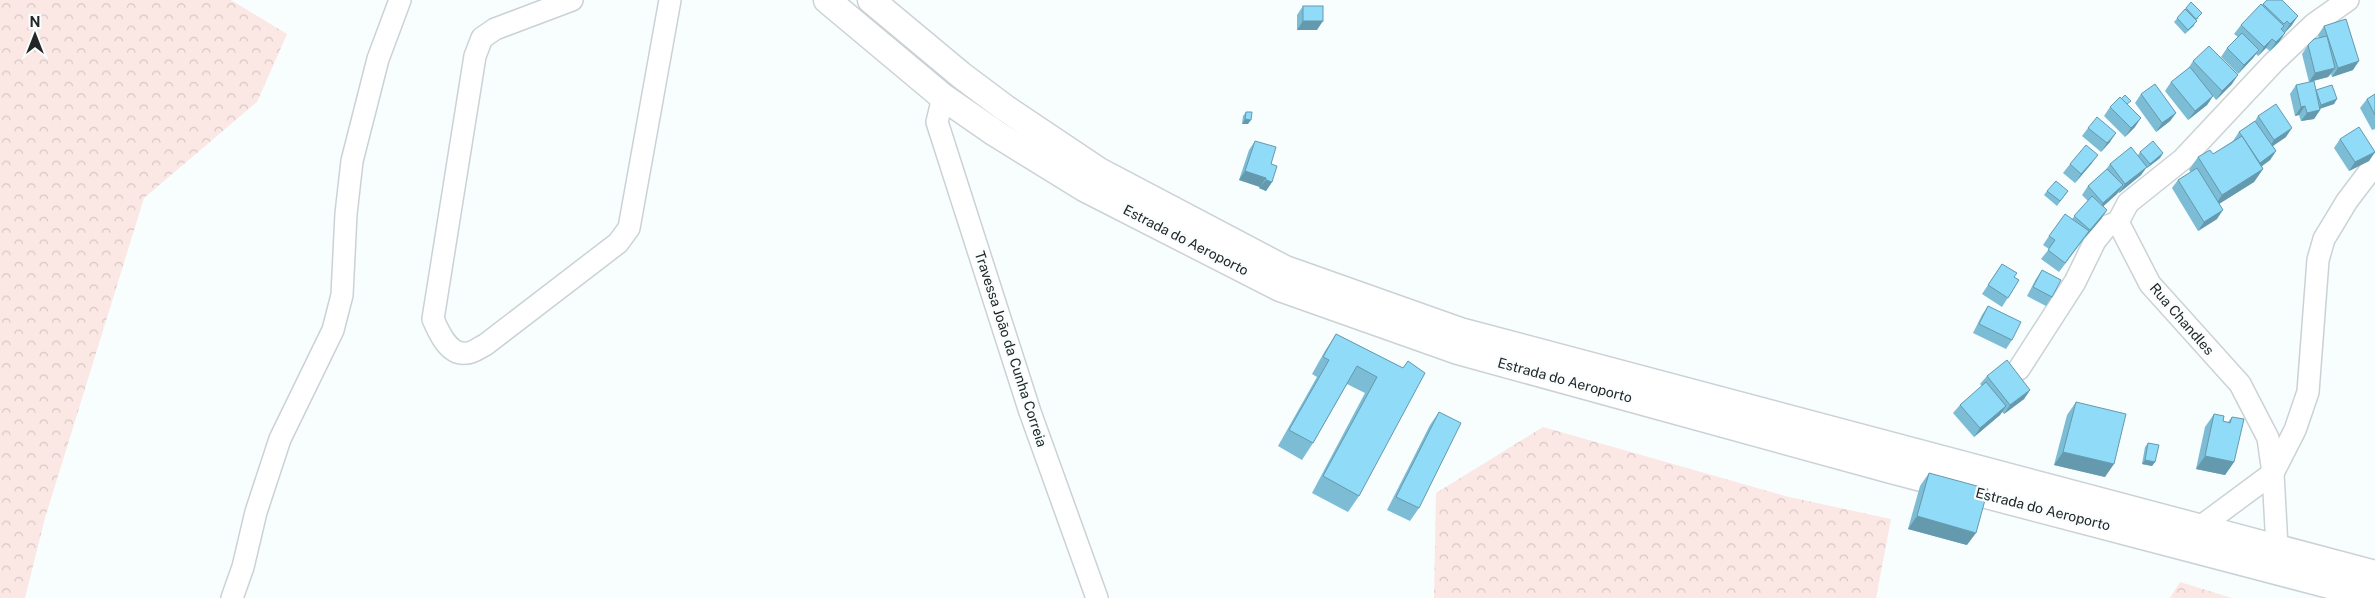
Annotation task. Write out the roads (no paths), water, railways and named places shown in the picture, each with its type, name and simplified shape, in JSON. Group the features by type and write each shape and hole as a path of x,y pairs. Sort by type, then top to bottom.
{"main road":[{"name":"Estrada do Aeroporto","path":"827,0 943,97 995,133 1084,188 1280,288 1449,348 1891,470 2375,597"},
{"name":"Estrada do Aeroporto","path":"871,0 990,97 1099,171 1285,269 1460,331 2375,574"}],"street":[{"path":"232,598 243,567 256,512 280,439 333,330 342,295 346,214 352,161 378,59 400,0"},
{"path":"572,0 495,29 482,38 475,56 433,319 440,337 453,350 467,353 485,344 618,242 629,228 670,0"},
{"path":"2019,369 2075,282 2106,226 2118,222 2128,203 2183,158 2274,62 2314,24 2348,0"},
{"name":"Travessa João da Cunha Correia","path":"943,97 937,122 1030,412 1096,598"},
{"path":"2200,527 2273,473 2295,430 2308,392 2318,260 2324,239 2347,201 2375,164"},
{"name":"Rua Chandles","path":"2118,222 2150,284 2240,384 2268,438 2273,473 2277,547"}]}
